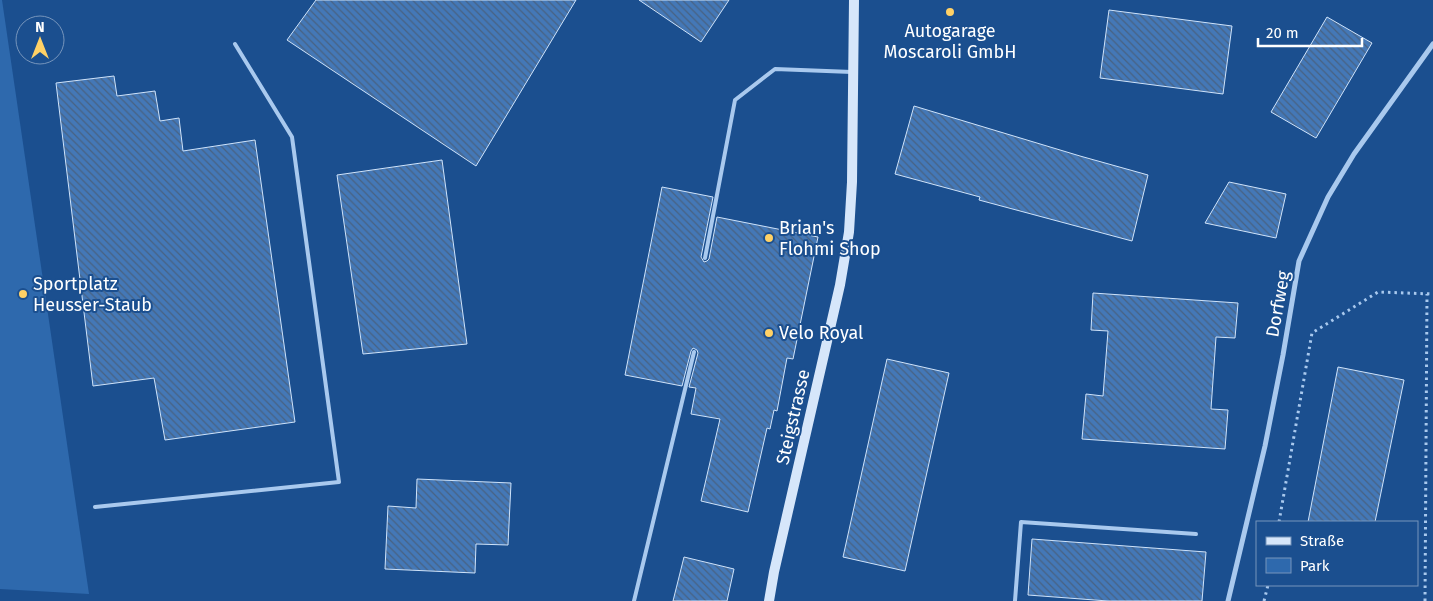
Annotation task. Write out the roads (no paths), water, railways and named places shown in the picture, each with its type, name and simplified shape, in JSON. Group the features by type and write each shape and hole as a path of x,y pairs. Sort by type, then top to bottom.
{"street":[{"name":"Steigstrasse","path":"769,601 840,285 849,232 852,182 854,0"},
{"name":"Dorfweg","path":"1228,601 1263,456 1299,261 1328,197 1354,154 1433,44"}],"lane":[{"path":"95,506 339,482 292,137 235,44"},
{"path":"705,258 735,100 775,69 854,72"},
{"path":"634,601 694,352"},
{"path":"1016,601 1021,522 1196,534"}],"place":[{"name":"Autogarage Moscaroli GmbH","path":"950,12"},
{"name":"Brian's Flohmi Shop","path":"769,238"},
{"name":"Sportplatz Heusser-Staub","path":"23,294"},
{"name":"Velo Royal","path":"769,333"}]}
